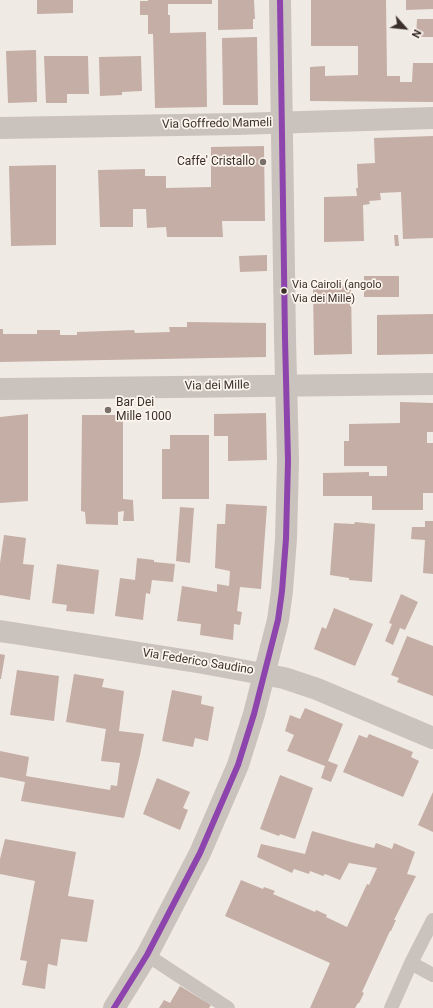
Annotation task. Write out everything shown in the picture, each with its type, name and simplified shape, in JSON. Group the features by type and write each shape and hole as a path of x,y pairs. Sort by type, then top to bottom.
{"street":[{"path":"114,1008 147,955 200,853 238,765 254,714 278,620 286,547 288,460 280,0"},
{"name":"Via Goffredo Mameli","path":"0,128 433,118"},
{"name":"Via dei Mille","path":"0,389 433,384"},
{"name":"Via Federico Saudino","path":"0,631 264,673 317,689 433,738"}],"lane":[{"path":"392,1008 411,963 433,920"},
{"path":"147,955 228,1008"},
{"path":"411,963 433,975"}],"building":[{"path":"37,0 73,0 73,13 37,14"},
{"path":"212,0 212,4 168,4 168,15 170,15 170,33 206,32 207,107 155,108 153,34 148,34 148,15 140,15 140,1"},
{"path":"218,0 254,0 255,19 253,19 253,29 218,30"},
{"path":"311,0 386,0 387,76 400,76 400,82 412,82 413,63 433,63 433,102 310,101 310,67 325,66 325,76 358,75 358,46 311,46"},
{"path":"406,0 433,0 433,9 406,10"},
{"path":"417,19 433,19 433,37 416,37"},
{"path":"257,37 258,105 223,105 222,38"},
{"path":"36,50 37,102 8,103 6,51"},
{"path":"44,56 88,56 89,94 67,94 67,103 46,103"},
{"path":"141,56 142,91 122,92 122,95 100,96 99,57"},
{"path":"433,136 433,238 403,239 401,192 380,193 381,200 369,201 370,204 363,205 364,241 324,242 324,197 357,196 357,164 375,163 374,138"},
{"path":"264,146 265,221 222,221 223,237 167,237 166,227 147,228 146,209 133,209 133,227 100,227 98,170 145,169 145,176 166,176 166,188 211,187 211,147"},
{"path":"56,165 56,245 11,246 9,166"},
{"path":"394,235 398,235 399,246 395,246"},
{"path":"267,255 267,271 240,272 239,256"},
{"path":"364,276 399,276 399,297 364,297"},
{"path":"313,286 351,286 352,354 314,355"},
{"path":"433,314 433,354 377,355 377,315"},
{"path":"187,322 266,323 266,357 0,362 0,329 3,329 3,334 37,334 37,330 60,330 60,335 77,335 77,332 134,330 135,333 170,332 169,327 187,327"},
{"path":"400,402 433,403 433,432 427,432 427,443 433,443 433,493 423,493 423,510 372,510 372,496 323,496 323,473 369,472 369,476 387,476 387,466 344,466 344,441 349,441 349,424 400,423"},
{"path":"266,413 267,460 228,461 228,436 214,436 214,414"},
{"path":"28,414 28,501 0,503 0,417"},
{"path":"82,415 123,415 123,499 133,500 134,521 123,521 124,511 118,512 118,525 86,524 85,512 81,511"},
{"path":"170,435 209,435 209,499 162,499 162,449 170,449"},
{"path":"226,504 267,506 261,589 240,587 237,611 242,612 240,625 234,624 233,640 200,635 201,624 177,621 182,586 217,592 217,584 229,586 230,571 215,568 217,524 225,524"},
{"path":"180,507 194,508 190,563 176,561"},
{"path":"425,521 433,521 433,574 423,573 425,540 411,539 412,527 425,527"},
{"path":"355,522 375,524 372,582 349,580 349,578 330,575 334,523 354,524"},
{"path":"4,535 26,538 23,564 34,565 30,600 0,595 0,563"},
{"path":"137,558 154,560 154,562 175,564 173,582 152,580 150,594 146,593 143,620 115,616 120,578 135,580"},
{"path":"57,564 99,570 94,614 66,611 67,605 52,603"},
{"path":"401,594 418,602 405,630 400,628 393,645 385,641 392,624 389,623"},
{"path":"334,608 373,624 355,666 314,649 322,627 326,629"},
{"path":"407,636 433,646 433,696 397,682 399,678 391,675"},
{"path":"0,654 5,655 1,679 0,679"},
{"path":"17,670 59,676 54,721 10,715"},
{"path":"74,674 104,679 102,687 124,691 119,731 144,734 124,818 21,801 25,782 0,777 0,751 29,757 26,776 110,790 111,785 117,786 120,763 101,761 106,729 66,722"},
{"path":"172,690 202,696 201,704 214,707 208,741 195,738 193,747 162,741"},
{"path":"305,708 343,724 328,761 338,765 331,782 321,778 325,766 287,751 294,735 285,731 290,715 300,719"},
{"path":"369,734 413,752 411,757 419,761 403,797 343,772 359,735 367,738"},
{"path":"280,775 313,788 295,839 280,834 279,836 260,829"},
{"path":"157,778 190,792 183,808 188,810 180,830 143,814"},
{"path":"433,792 433,832 418,825"},
{"path":"312,831 374,848 376,843 392,849 394,843 415,852 407,874 416,876 394,920 396,920 362,992 364,993 355,1008 310,1008 330,963 225,916 241,880 263,889 264,887 275,891 273,894 315,912 316,910 327,915 326,917 347,927 367,884 369,885 377,868 349,863 340,880 325,874 323,876 310,871 309,874 294,869 292,873 257,857 261,844 305,854"},
{"path":"5,839 76,852 68,896 94,900 87,942 61,939 57,966 48,964 45,989 22,985 27,961 20,960 35,881 0,874 0,859"},
{"path":"180,986 211,1005 209,1008 159,1008 164,1000 170,1003"}],"transit line":[{"path":"114,1008 147,955 200,853 238,765 254,714 278,620 286,539 288,461 280,0"}],"place":[{"name":"Caffe' Cristallo","path":"263,162"},
{"name":"Via Cairoli (angolo Via dei Mille)","path":"284,291"},
{"name":"Bar Dei Mille 1000","path":"108,410"}]}
